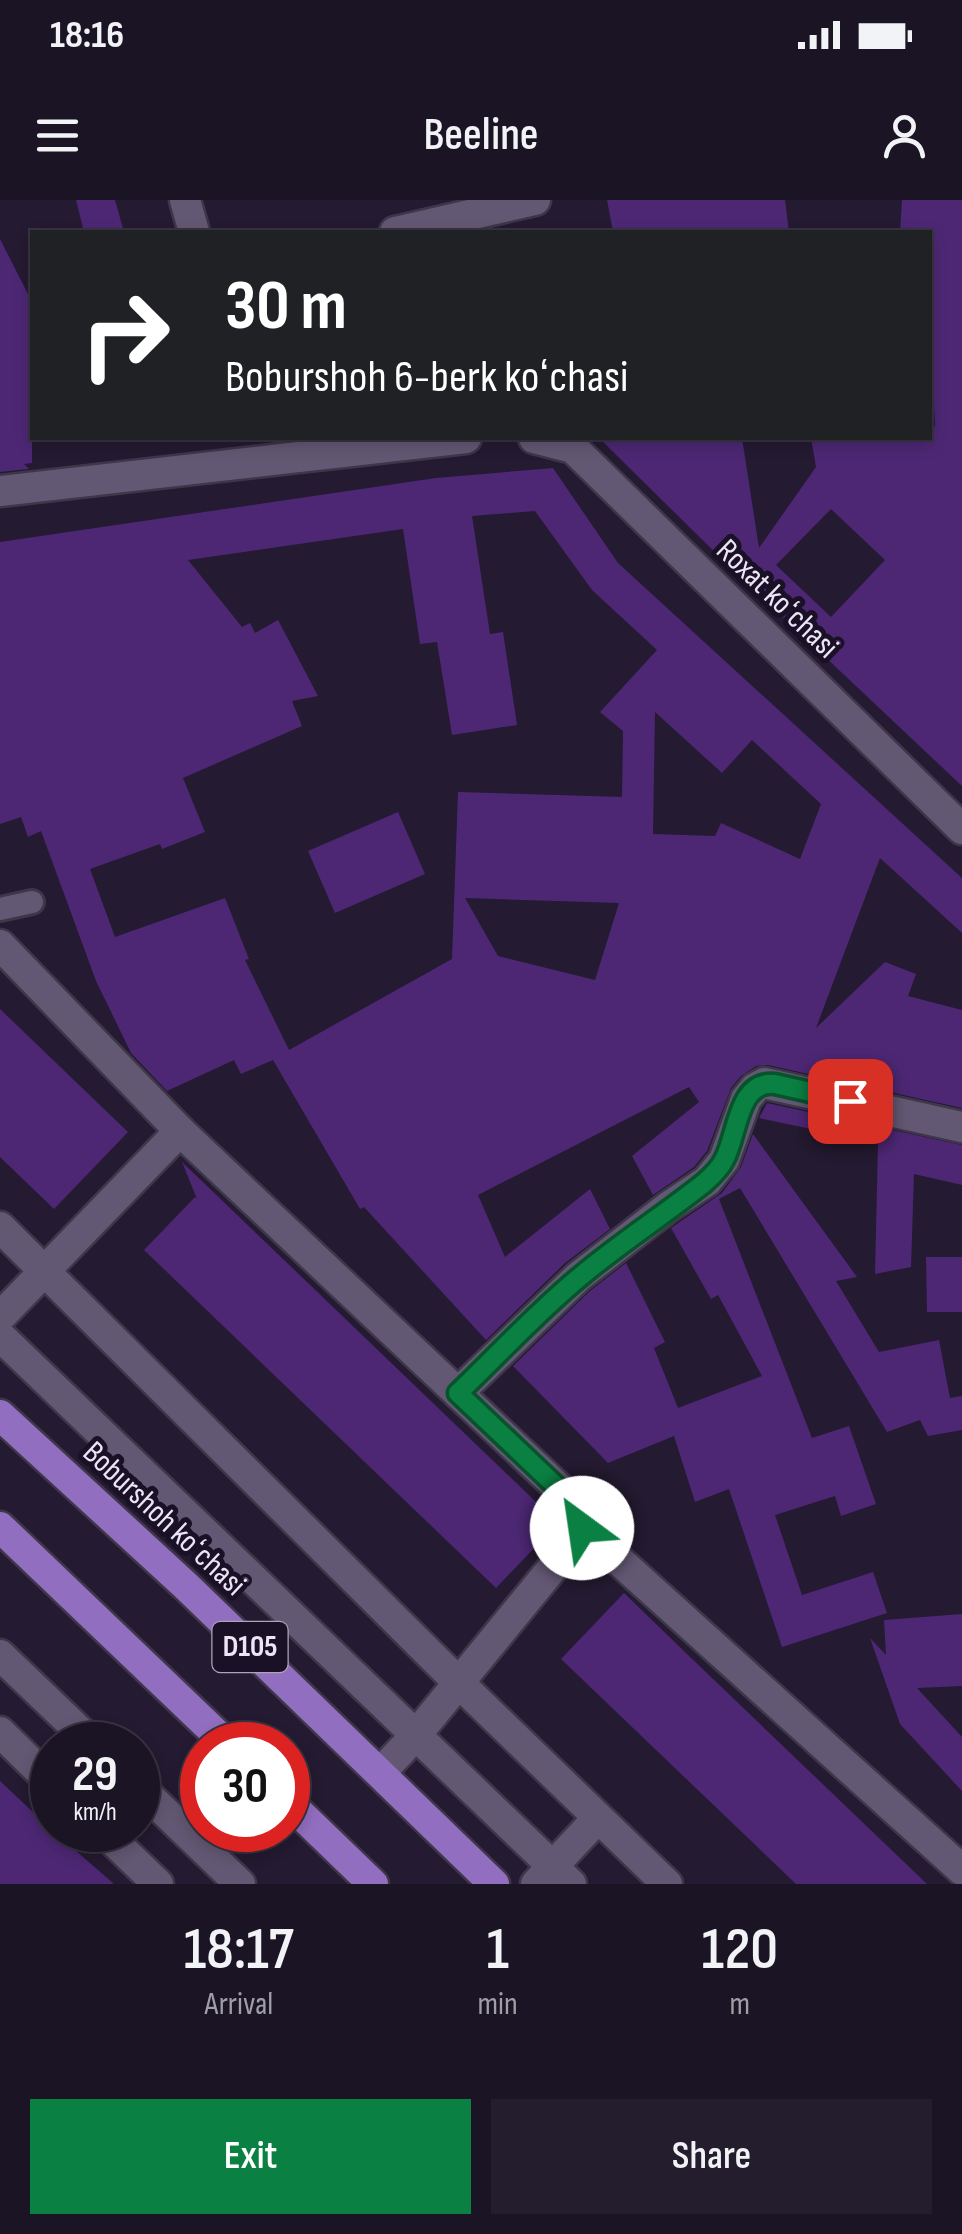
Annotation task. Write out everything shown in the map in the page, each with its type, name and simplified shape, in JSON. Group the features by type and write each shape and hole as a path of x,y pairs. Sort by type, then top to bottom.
{"main road":[{"name":"Boburshoh koʻchasi","path":"0,1415 186,1586 494,1884"},
{"name":"D105","path":"0,1527 204,1722"},
{"path":"310,1823 373,1884"}],"street":[{"path":"185,200 193,230"},
{"path":"405,230 536,200"},
{"path":"0,490 448,440"},
{"name":"Roxat koʻchasi","path":"542,440 573,448 962,829"},
{"path":"0,945 180,1131 580,1509 584,1518 578,1538 380,1773"},
{"path":"458,1393 578,1277 707,1181 724,1160 746,1099 764,1083 962,1126"},
{"path":"0,1317 180,1131"},
{"path":"0,1227 667,1884"},
{"path":"0,1336 416,1734 553,1878 598,1818"},
{"path":"582,1528 962,1870"},
{"path":"0,1654 70,1722"},
{"path":"0,1732 30,1761"},
{"path":"160,1807 240,1884"},
{"path":"125,1852 158,1884"}],"lane":[{"path":"0,909 32,902"}],"building":[{"path":"76,200 115,200 123,230 84,230"},
{"path":"607,200 785,200 789,230 613,230"},
{"path":"902,200 962,200 962,786 753,589 737,580 739,576 601,440 742,440 759,548 816,467 811,440 932,440 932,230 900,230","holes":["831,509 885,560 831,617 776,565"]},
{"path":"0,239 30,298 32,463 24,464 29,469 0,472"},
{"path":"553,468 618,563 962,878 962,933 880,858 816,1028 885,962 916,974 908,996 962,1010 962,1108 768,1065 756,1066 731,1088 707,1151 694,1167 653,1195 632,1156 699,1102 689,1087 478,1195 505,1257 590,1189 610,1229 565,1263 486,1340 364,1207 360,1209 273,1060 241,1074 234,1060 167,1091 131,1053 96,981 41,831 28,837 21,817 0,824 0,542 436,478","holes":["535,511 592,590 657,650 600,712 623,731 622,797 458,792 452,959 289,1050 245,960 249,959 225,898 115,937 90,869 160,844 162,849 205,832 183,778 302,726 292,701 318,696 278,620 255,633 250,623 242,627 188,560 403,529 420,644 437,642 452,735 517,725 503,632 490,634 472,516","655,712 722,773 752,740 821,804 800,859 721,823 715,836 653,834","465,898 619,903 595,980 498,956"]},
{"path":"398,812 425,874 335,913 308,851"},
{"path":"0,1009 128,1132 54,1209 0,1157"},
{"path":"767,1103 962,1145 962,1185 914,1174 911,1267 875,1274 878,1143 759,1118"},
{"path":"753,1134 857,1277 836,1281 879,1352 939,1340 950,1398 962,1396 962,1430 928,1436 920,1420 887,1432 740,1188 719,1199 812,1438 849,1426 876,1504 841,1516 835,1496 775,1515 802,1595 873,1572 887,1613 782,1647 729,1489 695,1502 674,1436 608,1463 513,1366 590,1291 626,1263 665,1342 654,1348 678,1408 762,1376 718,1295 711,1299 671,1228 722,1193 741,1167"},
{"path":"182,1162 558,1523 496,1588 144,1250 197,1199"},
{"path":"926,1257 962,1257 962,1312 927,1312"},
{"path":"624,1593 927,1884 796,1884 561,1659"},
{"path":"962,1614 962,1686 917,1688 962,1737 962,1791 900,1724 870,1638 886,1655 884,1620"},
{"path":"0,1781 30,1809 30,1852 77,1852 114,1884 0,1884"}],"route":[{"path":"582,1528 584,1518 580,1509 458,1393 578,1277 707,1181 724,1160 746,1099 755,1088 764,1083 775,1084 850,1101"}]}
